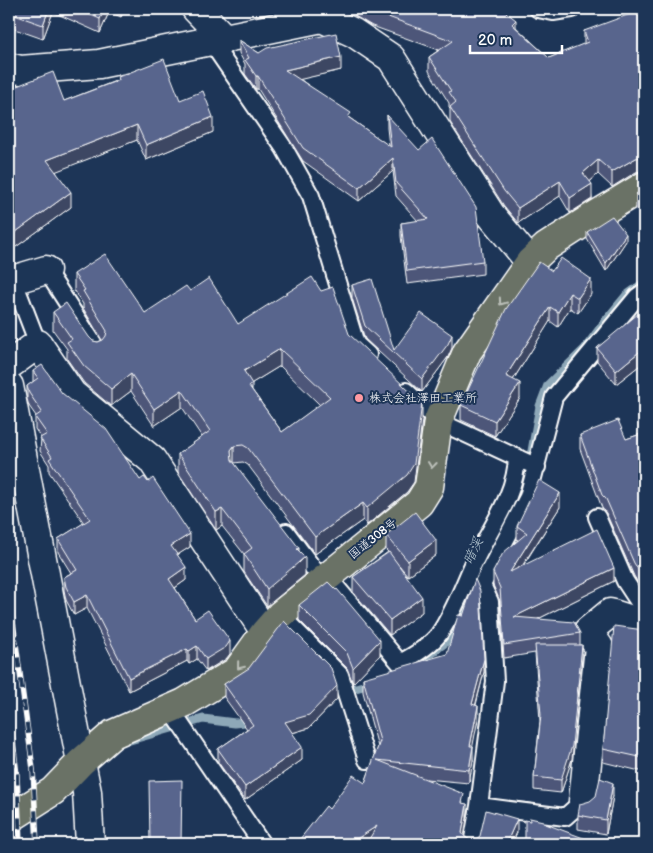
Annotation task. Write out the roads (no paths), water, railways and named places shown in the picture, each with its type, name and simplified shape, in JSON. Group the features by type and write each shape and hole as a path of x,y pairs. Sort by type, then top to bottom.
{"highway":[{"name":"国道308号","path":"9,819 53,791 113,734 178,719 237,671 273,623 324,578 419,502 429,487 438,421 467,352 530,262 554,242 644,186"}],"street":[{"path":"196,9 218,40"},
{"path":"9,67 20,70 99,64 218,40 324,13 391,58 492,215 530,262"},
{"path":"11,280 46,270"},
{"path":"9,365 38,344 72,394 152,460 273,623"},
{"path":"9,386 11,415 82,762 87,792 90,844"},
{"path":"583,801 599,647 588,631 610,613 635,621 644,628"}],"lane":[{"path":"538,9 553,12 572,9"},
{"path":"218,40 311,196 356,344 376,363"},
{"path":"46,270 97,349"},
{"path":"11,280 38,344"},
{"path":"472,844 479,806 495,681 490,602 482,585 528,496 534,467 554,397 644,292"},
{"path":"397,382 438,421 517,457 534,467"},
{"path":"275,518 324,578 400,663 414,655 438,635 451,613 477,556 499,517 517,473 517,457"},
{"path":"597,517 625,581 644,610"},
{"path":"273,623 340,675 368,760"},
{"path":"178,719 262,844"},
{"path":"479,806 565,817 583,801"}],"waterway":[{"name":"暗渓","path":"517,491 532,451 540,406 548,385 585,349 626,296 644,283"},
{"name":"暗渓","path":"410,669 446,642 467,605 480,568"},
{"name":"暗渓","path":"341,692 374,683"},
{"name":"暗渓","path":"130,740 203,719 235,723 253,721"}],"railway":[{"path":"9,592 33,769 37,844"},
{"path":"9,708 17,775 20,844"}],"place":[{"name":"株式会社澤田工業所","path":"359,398"}]}
